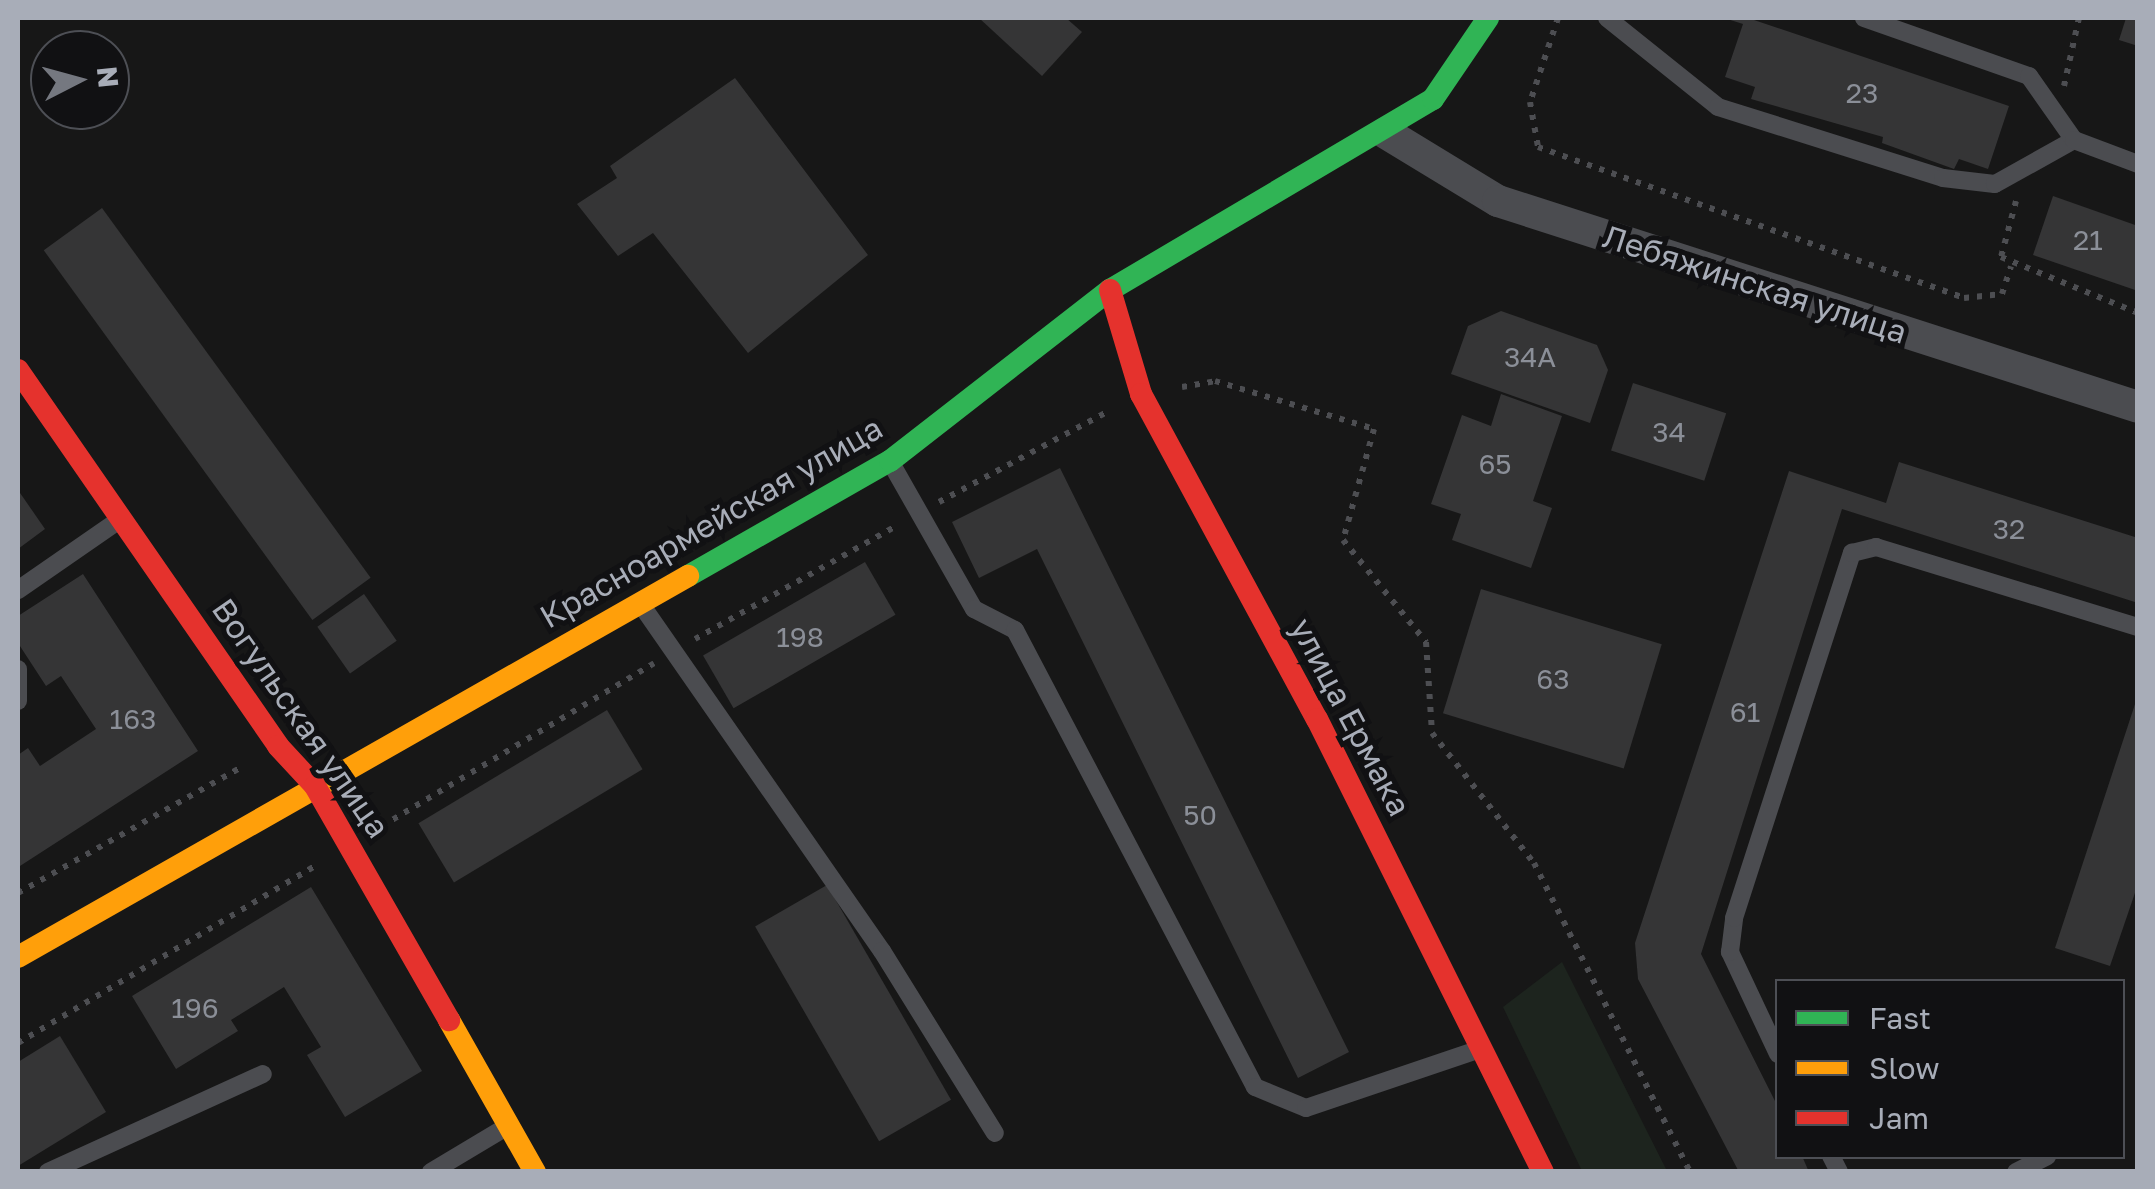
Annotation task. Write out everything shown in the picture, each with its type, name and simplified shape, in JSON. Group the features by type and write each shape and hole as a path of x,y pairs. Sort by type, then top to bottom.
{"street":[{"name":"Красноармейская улица","path":"18,956 890,461 1110,290 1386,133 1433,98 1488,18"},
{"name":"Лебяжинская улица","path":"1386,133 1498,201 2138,408"},
{"name":"улица Ермака","path":"1110,290 1141,394 1485,1048 1544,1172"},
{"name":"Вогульская улица","path":"18,370 278,746 315,786 352,844 536,1172"}],"lane":[{"path":"1607,18 1718,107 1943,178 1995,184 2074,140"},
{"path":"1864,18 2030,76 2074,140 2138,164"},
{"path":"890,461 974,609 1015,630 1255,1088 1306,1108 1485,1048"},
{"path":"18,590 123,517"},
{"path":"1775,1048 1730,952 1734,918 1852,554 1876,547 2138,627"},
{"path":"640,602 670,654 871,934 996,1133"},
{"path":"18,669 18,701"},
{"path":"48,1172 263,1074"},
{"path":"431,1172 508,1126"},
{"path":"2016,1172 2041,1159"}],"path":[{"path":"1558,18 1530,102 1538,147 1964,298 2002,294 2012,266"},
{"path":"2058,116 2080,18"},
{"path":"2030,162 2001,242 2001,257 2012,266 2138,312"},
{"path":"18,1044 670,654 919,513 1141,394 1215,381 1374,429 1343,540 1426,642 1432,733 1534,863 1690,1172"},
{"path":"18,893 278,746"}],"shaded area":[{"path":"1562,962 1667,1171 1582,1171 1503,1007"}],"building":[{"path":"979,18 1066,18 1082,32 1042,76"},
{"path":"1724,18 1748,18 2009,106 1988,169 1959,159 1954,169 1882,143 1883,137 1751,99 1755,87 1725,77 1743,24"},
{"path":"2126,18 2138,18 2138,46 2119,40"},
{"path":"735,78 868,255 748,353 653,233 618,256 577,204 617,178 610,166"},
{"path":"2053,196 2138,226 2138,291 2033,255"},
{"path":"102,208 371,578 312,620 44,250"},
{"path":"1501,311 1597,345 1608,370 1590,423 1451,374 1468,326"},
{"path":"1633,383 1726,413 1704,481 1611,451"},
{"path":"1501,394 1562,416 1533,501 1552,508 1531,568 1452,540 1461,514 1431,504 1462,415 1491,426"},
{"path":"1899,462 2138,538 2138,603 1842,509 1701,954 1775,1101 1775,1159 1803,1159 1809,1172 1739,1172 1638,979 1635,943 1789,471 1886,503"},
{"path":"1060,468 1349,1052 1298,1078 1037,549 979,578 952,522"},
{"path":"18,490 45,529 18,549"},
{"path":"865,562 896,615 734,708 703,656"},
{"path":"83,574 198,751 20,866 18,755 28,748 40,766 96,729 61,676 46,686 18,643 18,616"},
{"path":"1481,589 1662,644 1624,769 1443,713"},
{"path":"364,594 397,641 350,673 317,627"},
{"path":"2137,698 2138,884 2110,966 2055,948"},
{"path":"607,710 643,769 454,882 418,823"},
{"path":"827,885 951,1100 879,1141 755,927"},
{"path":"311,887 422,1071 345,1117 307,1055 321,1047 284,987 231,1020 238,1031 176,1069 132,996"},
{"path":"60,1036 106,1112 18,1166 18,1062"}],"traffic: fast":[{"path":"688,576 890,461 1110,290 1433,99 1488,18"}],"traffic: slow":[{"path":"18,957 688,576"},
{"path":"449,1020 535,1172"}],"traffic: jam":[{"path":"1110,290 1141,394 1317,719 1543,1172"},
{"path":"18,370 278,746 315,786 449,1020"}]}
